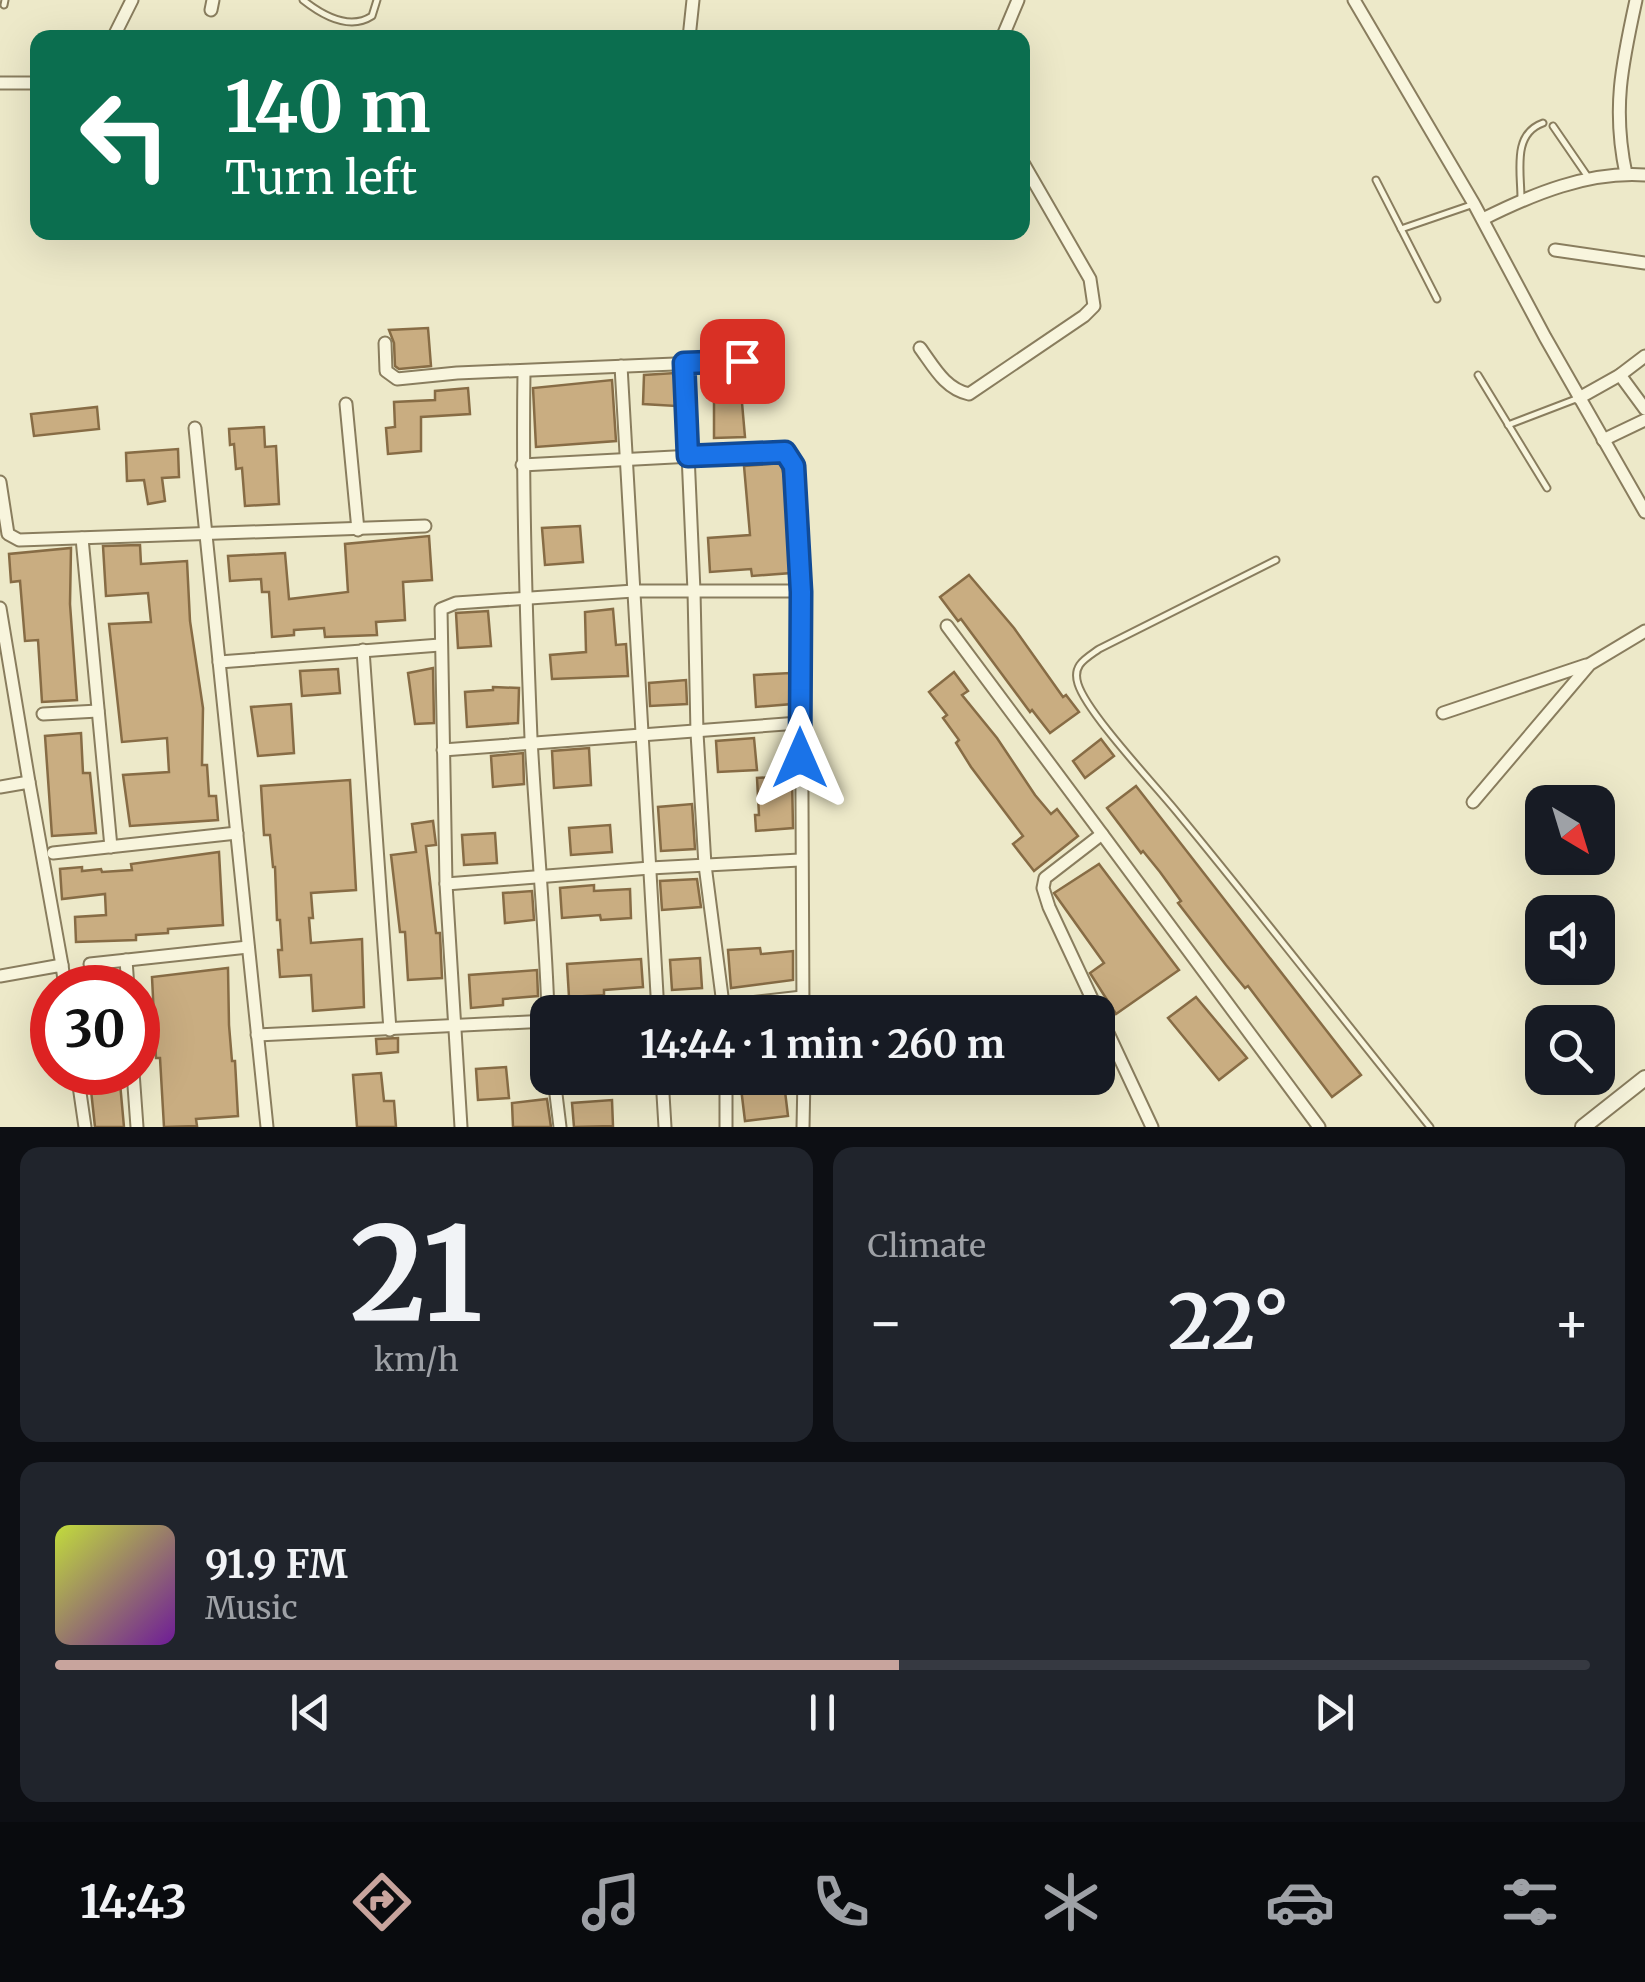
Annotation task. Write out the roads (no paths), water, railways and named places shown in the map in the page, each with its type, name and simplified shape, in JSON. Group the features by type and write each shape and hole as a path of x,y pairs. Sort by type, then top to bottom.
{"street":[{"path":"117,30 132,0"},
{"path":"690,30 693,0"},
{"path":"1005,30 1018,0"},
{"path":"1354,0 1483,218 1645,512"},
{"path":"1626,174 1617,122 1618,104 1636,0"},
{"path":"0,83 30,84"},
{"path":"920,348 948,385 969,394 1094,306 1090,279 1030,175"},
{"path":"1483,218 1590,179 1645,175"},
{"path":"1554,250 1645,263"},
{"path":"385,343 386,372 397,379 771,360"},
{"path":"1579,398 1645,356"},
{"path":"684,363 696,733 705,865 722,995"},
{"path":"621,366 657,995"},
{"path":"524,372 522,466 532,742 547,995"},
{"path":"1620,375 1645,409"},
{"path":"346,404 358,530"},
{"path":"1604,440 1645,420"},
{"path":"196,428 267,1127"},
{"path":"522,466 770,452 790,456 801,592 802,995"},
{"path":"0,482 8,534 13,539 426,526"},
{"path":"82,538 111,847"},
{"path":"461,1127 446,884 439,614 446,606 634,591 801,592"},
{"path":"0,608 62,965"},
{"path":"947,626 1319,1127"},
{"path":"1443,714 1590,664 1645,631"},
{"path":"220,662 440,645"},
{"path":"363,650 390,1030"},
{"path":"1474,802 1590,664"},
{"path":"43,714 98,711"},
{"path":"444,750 800,723"},
{"path":"0,787 29,782"},
{"path":"52,854 237,833"},
{"path":"1102,834 1045,878 1044,888 1048,908 1152,1127"},
{"path":"446,884 800,860"},
{"path":"90,964 248,947"},
{"path":"126,960 126,965"},
{"path":"0,976 30,971"},
{"path":"258,1035 530,1022"},
{"path":"1583,1127 1645,1078"},
{"path":"81,1095 86,1127"},
{"path":"135,1095 137,1127"},
{"path":"556,1095 560,1127"},
{"path":"663,1095 665,1127"},
{"path":"726,1095 726,1127"},
{"path":"802,1127 803,1095"}],"lane":[{"path":"303,0 328,18 356,22 372,16 378,0"},
{"path":"1521,201 1522,140 1529,130 1544,124"},
{"path":"1553,126 1590,179"},
{"path":"1376,180 1437,299"},
{"path":"1402,229 1474,204"},
{"path":"1478,375 1547,488"},
{"path":"1508,425 1579,398"},
{"path":"1276,560 1099,649 1080,663 1077,683 1106,726 1430,1127"}]}
